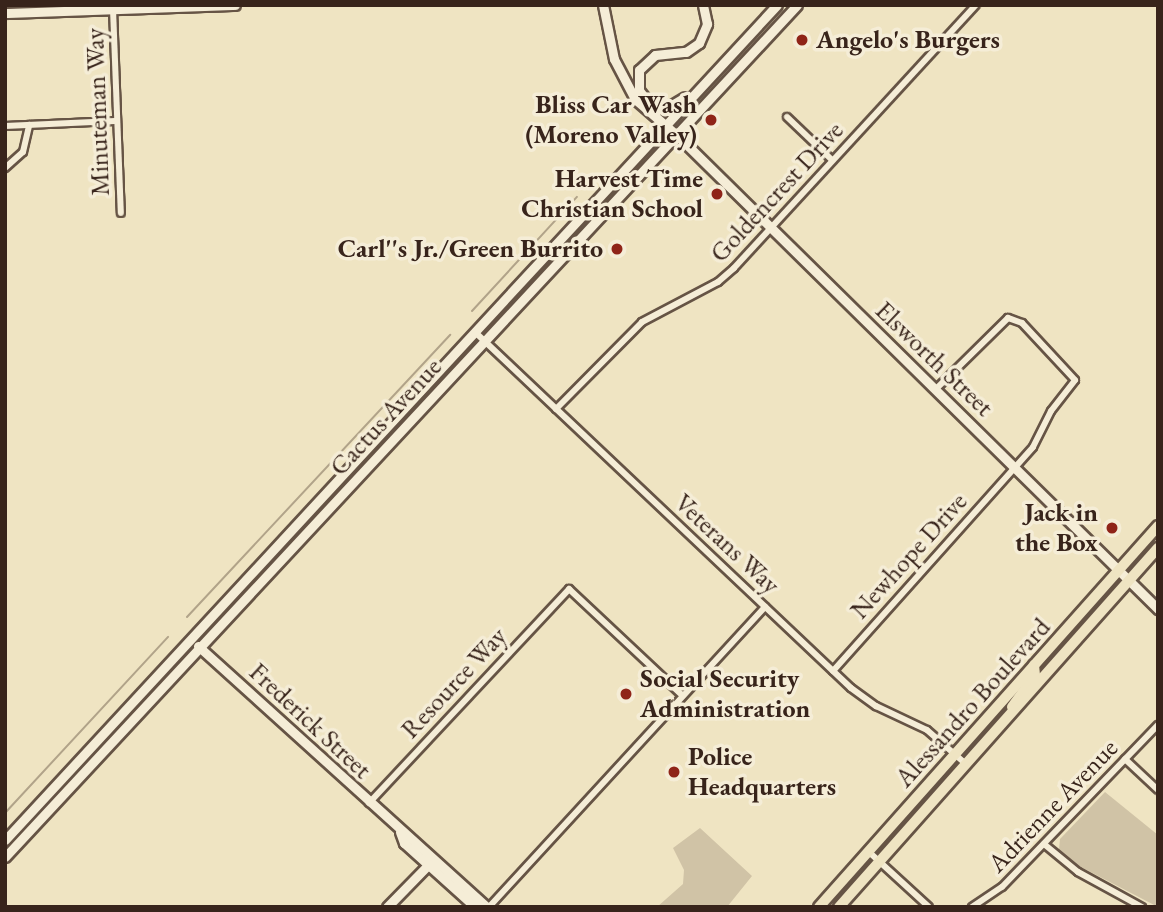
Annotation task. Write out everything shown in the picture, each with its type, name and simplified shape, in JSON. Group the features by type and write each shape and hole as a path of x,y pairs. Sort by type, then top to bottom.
{"main road":[{"path":"5,13 55,8 235,5"},
{"path":"603,5 623,83 666,125"},
{"path":"641,67 655,55 686,52 699,43 707,23 703,5"},
{"name":"Cactus Avenue","path":"5,839 777,5"},
{"name":"Cactus Avenue","path":"5,857 797,5"},
{"path":"645,54 638,86 666,125"},
{"path":"646,100 657,106 674,105 711,76"},
{"name":"Elsworth Street","path":"666,125 1158,609"},
{"name":"Alessandro Boulevard","path":"819,907 1158,526"},
{"name":"Alessandro Boulevard","path":"839,907 1158,548"},
{"path":"1048,672 1047,661 1064,642 1070,625"},
{"name":"Frederick Street","path":"191,640 400,832 429,864 475,907"},
{"path":"1008,717 1018,694 1035,674 1034,665"},
{"name":"Frederick Street","path":"400,832 411,837 488,907"},
{"path":"387,907 429,864"}],"street":[{"name":"Goldencrest Drive","path":"556,409 642,322 718,282 976,5"},
{"name":"Minuteman Way","path":"113,9 115,121 121,213"},
{"path":"787,117 832,160"},
{"path":"5,126 115,121"},
{"path":"5,168 23,152 29,125"},
{"name":"Newhope Drive","path":"833,671 1014,468 1075,380 1068,367 1022,323 1008,318 936,389"},
{"name":"Veterans Way","path":"476,332 865,700 915,722 966,764"},
{"name":"Resource Way","path":"369,804 569,589 683,696"},
{"path":"488,907 765,607"},
{"name":"Adrienne Avenue","path":"972,907 994,895 1158,725"},
{"path":"1125,759 1158,790"},
{"path":"1044,844 1078,872 1142,907"},
{"path":"869,852 929,907"}],"shaded area":[{"path":"1105,792 1158,835 1158,907 1079,866 1059,850 1060,839"},
{"path":"700,828 752,876 727,907 657,907 683,884 684,870 673,848"}],"waterway":[{"path":"472,311 577,197"},
{"path":"187,617 450,335"},
{"path":"5,813 168,637"}],"place":[{"name":"Angelo's Burgers","path":"802,40"},
{"name":"Bliss Car Wash (Moreno Valley)","path":"711,120"},
{"name":"Harvest Time Christian School","path":"717,194"},
{"name":"Carl''s Jr./Green Burrito","path":"617,249"},
{"name":"Jack in the Box","path":"1112,528"},
{"name":"Social Security Administration","path":"626,694"},
{"name":"Police Headquarters","path":"674,772"}]}
